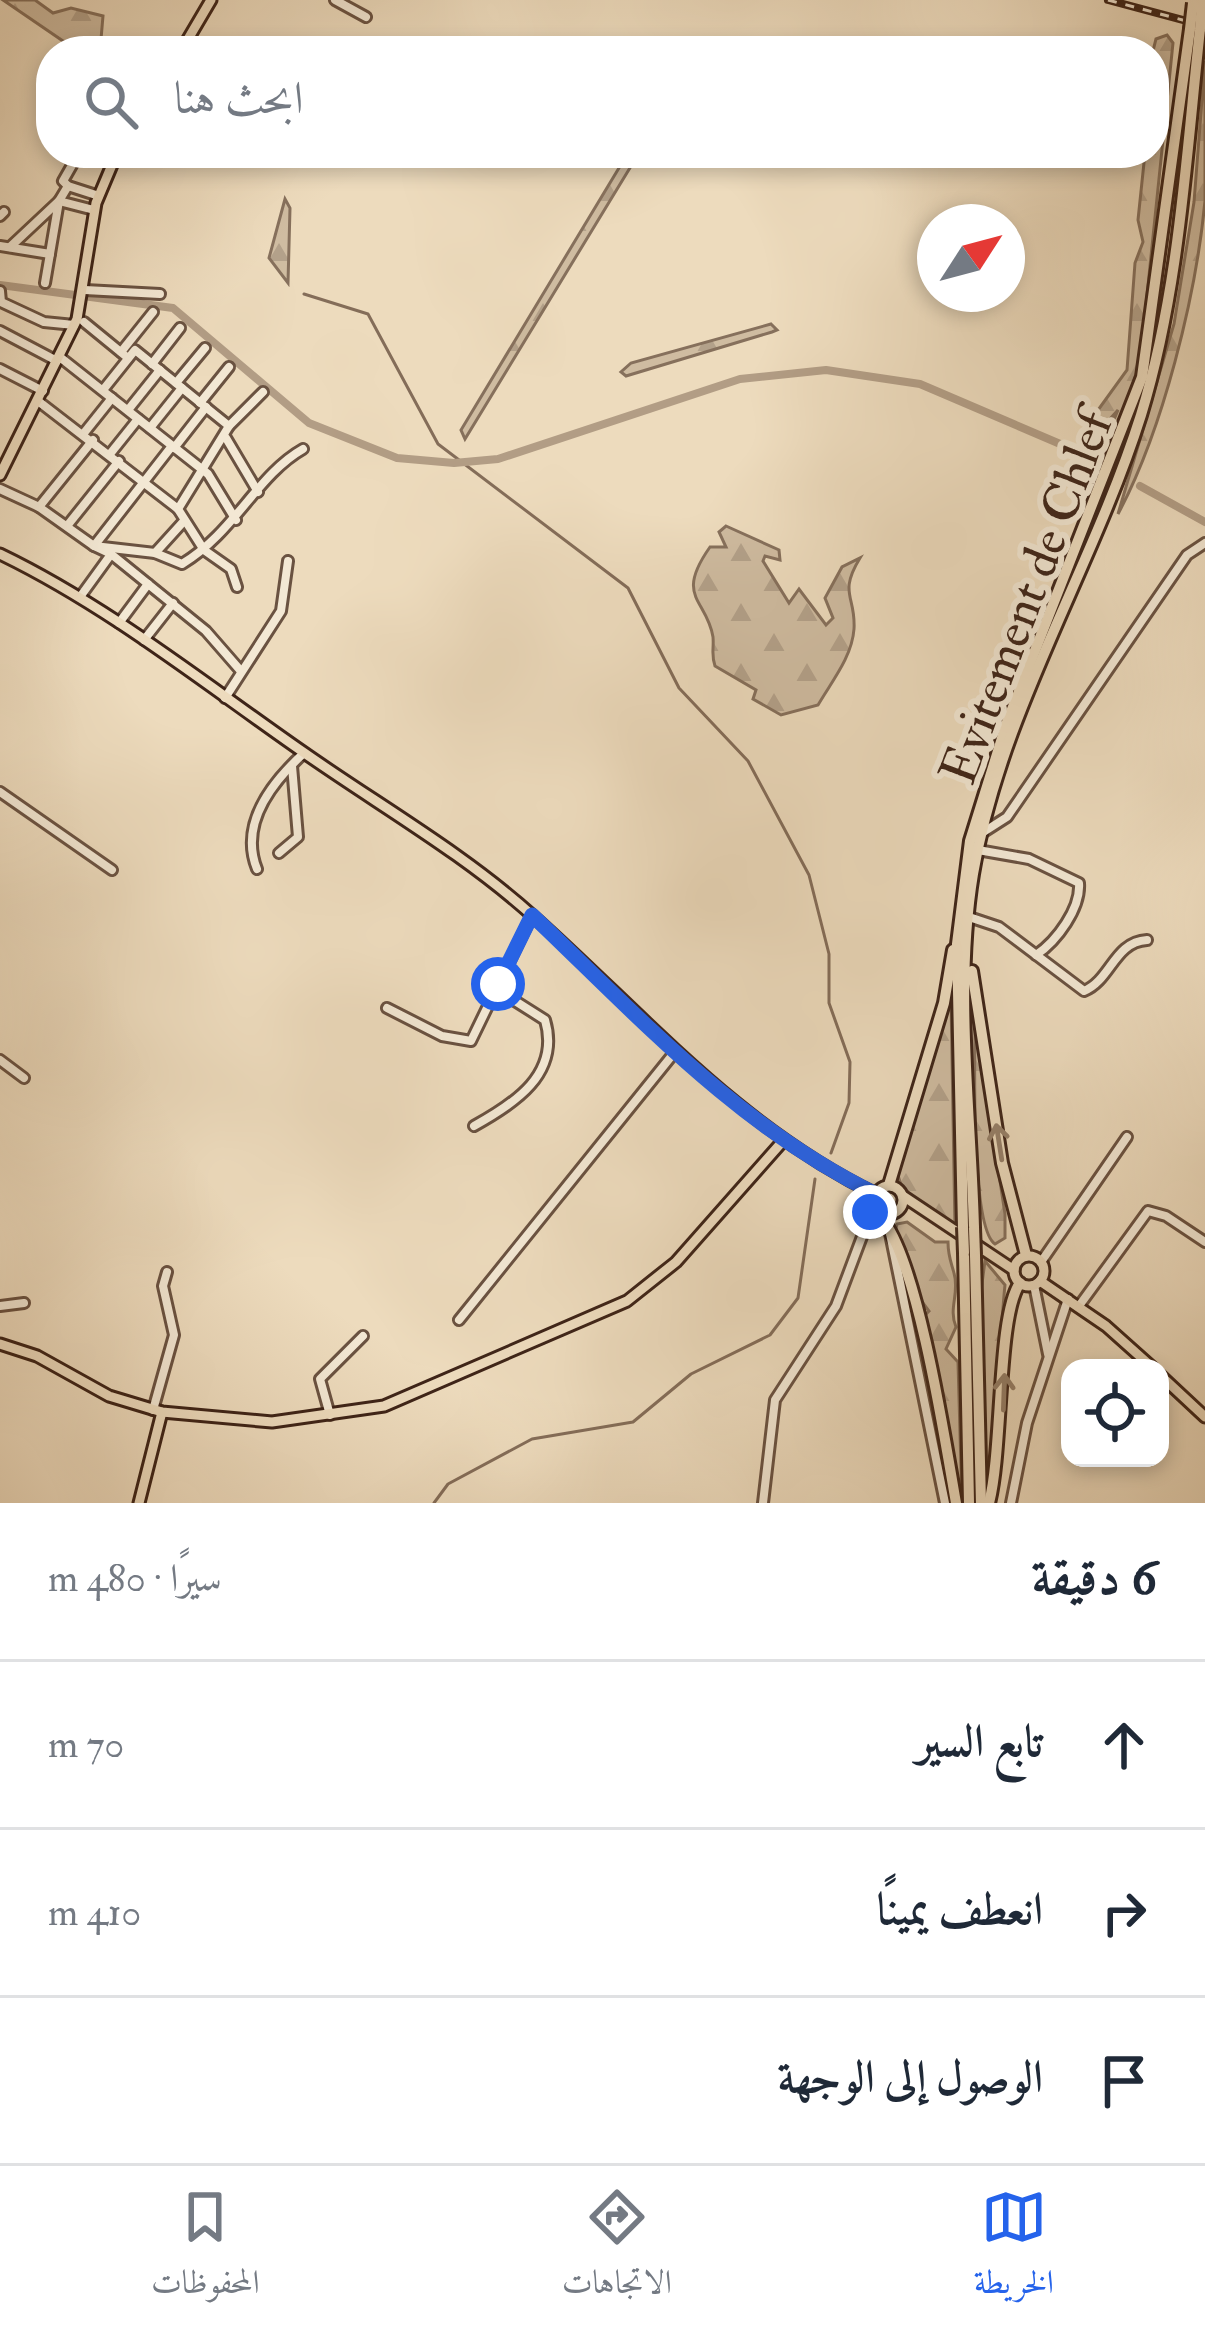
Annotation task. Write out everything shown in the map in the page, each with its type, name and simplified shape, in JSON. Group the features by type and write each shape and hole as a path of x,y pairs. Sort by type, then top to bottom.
{"highway":[{"name":"Evitement de Chlef","path":"968,1228 964,917 1001,766 1141,413 1169,290 1198,2"},
{"name":"Evitement de Chlef","path":"968,1228 964,917 980,796 1142,377 1195,29"},
{"path":"889,1185 944,1003 964,917"},
{"path":"967,950 1005,1180 1024,1256"},
{"path":"883,1210 925,1351 956,1503"},
{"path":"968,1228 985,1503"},
{"path":"969,1254 969,1503"},
{"path":"985,1503 1003,1423 1006,1316 1020,1283"}],"main road":[{"path":"190,36 211,0"},
{"path":"0,476 79,324 94,210 111,168"},
{"path":"0,554 80,597 440,843 532,915 674,1053 782,1142 883,1210 927,1216"},
{"path":"0,1344 38,1356 109,1396 157,1411 253,1422 330,1414 410,1398 626,1301 676,1262 782,1142"},
{"path":"883,1210 889,1185 927,1216 988,1248 1014,1270 1020,1283 1037,1283 1068,1298 1142,1359"},
{"path":"883,1210 903,1196"},
{"path":"988,1248 1041,1262 1037,1283"},
{"path":"1014,1270 1024,1256"},
{"path":"1169,1383 1205,1417"},
{"path":"139,1503 157,1411"}],"street":[{"path":"335,0 366,17"},
{"path":"70,168 63,181 68,186 99,196"},
{"path":"5,247 59,201 68,186"},
{"path":"59,201 94,210"},
{"path":"45,283 59,201"},
{"path":"5,247 50,254"},
{"path":"85,290 160,295"},
{"path":"0,291 1,302 44,322 79,324 156,367 229,426"},
{"path":"103,390 153,312"},
{"path":"128,410 180,328"},
{"path":"0,331 60,360 128,410 202,470 236,520"},
{"path":"150,428 205,348"},
{"path":"0,368 178,508 204,550 228,565 237,587"},
{"path":"94,546 229,368"},
{"path":"178,508 229,426 262,392"},
{"path":"84,433 112,398"},
{"path":"110,454 139,419"},
{"path":"226,437 258,492"},
{"path":"39,507 93,440"},
{"path":"111,553 150,552 182,563 236,520 303,449"},
{"path":"67,526 119,461"},
{"path":"0,489 52,515"},
{"path":"24,504 39,507 111,553 226,650 240,670"},
{"path":"130,569 184,520"},
{"path":"981,834 1007,817 1186,555 1205,543"},
{"path":"80,597 111,553"},
{"path":"225,698 281,611 288,561"},
{"path":"119,623 148,584"},
{"path":"143,641 173,603"},
{"path":"257,868 248,841 251,823 304,753"},
{"path":"279,853 298,837 292,764"},
{"path":"0,792 112,870"},
{"path":"978,850 1029,859 1078,883 1080,894 1067,918 1054,940 1036,955"},
{"path":"387,1008 430,1031 469,1042 532,915"},
{"path":"964,917 999,927 1087,990 1128,944 1148,940"},
{"path":"474,1126 529,1089 546,1053 545,1020 496,989"},
{"path":"459,1319 674,1053"},
{"path":"0,1060 24,1078"},
{"path":"1041,1262 1127,1137"},
{"path":"763,1503 775,1400 836,1306 867,1232 883,1210"},
{"path":"883,1210 945,1503"},
{"path":"1079,1306 1148,1210 1205,1242"},
{"path":"157,1411 174,1335 163,1286 167,1272"},
{"path":"1037,1283 1049,1362"},
{"path":"1011,1503 1027,1423 1068,1298"},
{"path":"0,1306 23,1303"},
{"path":"330,1414 320,1379 363,1336"}],"green space":[{"path":"3,0 35,0 53,13 71,8 103,16 101,36 56,36"},
{"path":"1205,61 1205,201 1194,278 1163,403 1118,514 1174,324 1194,202"},
{"path":"619,168 630,168 465,439 461,430"},
{"path":"1143,168 1160,168 1140,363 1108,456 1102,448 1118,410 1089,442 1080,435 1127,370 1135,263 1143,242 1138,220"},
{"path":"285,199 290,208 288,283 269,258"},
{"path":"771,324 777,330 626,376 621,372 631,363"},
{"path":"726,526 779,550 780,560 765,556 763,561 789,603 799,589 826,625 833,618 825,598 842,567 860,558 849,588 854,618 850,649 818,705 781,715 753,699 756,690 715,666 710,624 696,597 694,577 710,547 726,547 719,532"},
{"path":"951,999 952,1230 904,1190 898,1171"},
{"path":"975,1017 1005,1214 1005,1238 995,1244 981,1207 978,1175"},
{"path":"907,1222 935,1242 948,1242 956,1327 946,1349 958,1362 962,1503 921,1319 929,1311 911,1287 895,1232 897,1224"},
{"path":"985,1261 1005,1285 986,1494 981,1291"}],"waterway":[{"path":"0,285 173,308 309,423 397,458 454,463 498,459 740,379 826,370 920,384 1093,458"},
{"path":"304,294 368,314 438,444 628,588 679,688 748,761 809,875 829,954 829,1003 850,1062 849,1103 831,1153"},
{"path":"1140,486 1205,522"},
{"path":"434,1503 448,1484 532,1439 633,1422 691,1374 770,1335 798,1298 815,1179"}],"railway":[{"path":"1108,0 1205,26"}],"route":[{"path":"498,984 532,915 707,1083 782,1142 876,1194 870,1212"}]}
